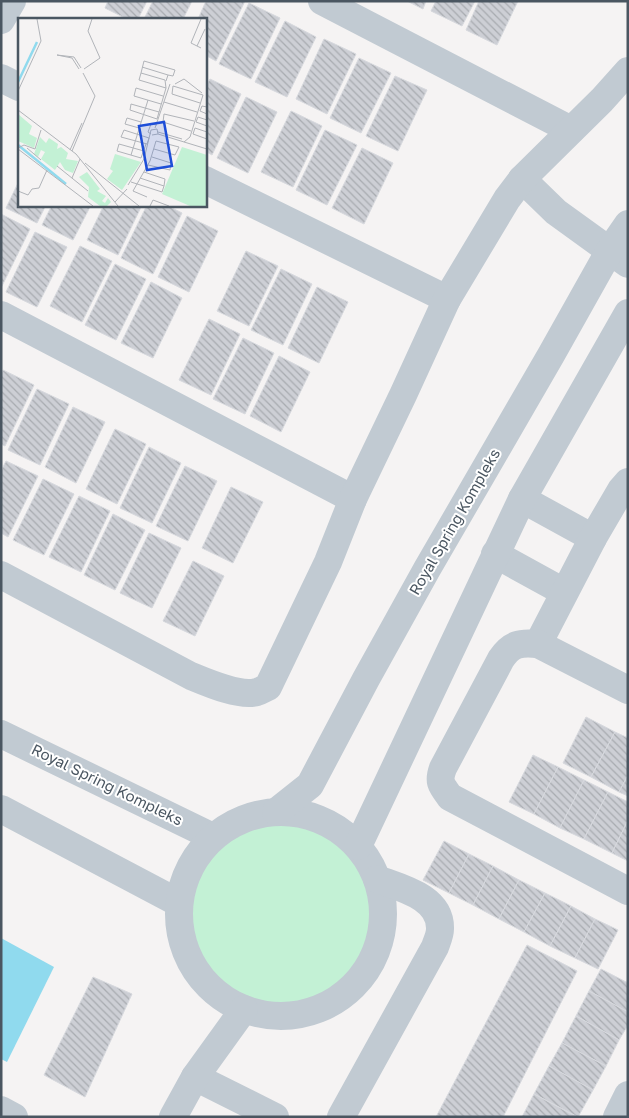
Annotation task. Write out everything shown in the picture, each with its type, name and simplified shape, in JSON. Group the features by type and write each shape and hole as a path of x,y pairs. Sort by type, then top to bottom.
{"street":[{"path":"1,20 12,1"},
{"path":"322,1 571,130"},
{"path":"1,575 191,676 222,688 247,693 258,692 268,687 328,562 353,500 447,299 506,199 522,179 602,100 628,71"},
{"path":"1,78 18,86"},
{"path":"522,179 556,212 619,257"},
{"path":"206,180 447,299"},
{"name":"Royal Spring Kompleks","path":"276,812 310,785 389,637 552,355 619,257 628,224"},
{"path":"358,846 522,499 628,313"},
{"path":"1,315 353,500"},
{"path":"538,644 593,538 621,490 628,482"},
{"path":"522,499 593,538"},
{"path":"495,554 564,592"},
{"path":"628,690 538,644 513,646 506,650 500,659 439,779 442,788 450,797 628,891"},
{"name":"Royal Spring Kompleks","path":"1,734 213,837"},
{"path":"1,808 179,902"},
{"path":"276,812 299,814 320,820 340,831 358,846 378,879 383,898 384,918 381,937 375,955 365,972 338,1000 320,1009 301,1014 282,1016 262,1015 226,1000 211,989 198,974 188,958 182,940 178,922 179,902 182,884 190,867 200,851 213,837 232,824 254,816 276,812"},
{"path":"341,1117 435,947 440,930 439,915 430,904 414,894 378,879"},
{"path":"173,1117 195,1077 244,1009"},
{"path":"195,1077 275,1117"},
{"path":"617,1117 628,1095"},
{"path":"1,1110 14,1117"}],"green space":[{"path":"290,824 299,825 325,835 340,845 352,857 362,872 369,889 372,898 372,934 362,960 352,975 340,987 325,997 299,1007 272,1008 263,1007 237,997 222,987 210,975 200,960 190,934 189,907 190,898 200,872 210,857 222,845 237,835 263,825"}],"water":[{"path":"1,938 54,967 7,1062 1,1059"}],"building":[{"path":"108,1 147,1 138,18 125,18 105,8"},
{"path":"153,1 192,1 184,18 144,18"},
{"path":"206,1 245,1 216,61 206,56 206,18 198,18"},
{"path":"407,1 426,1 423,9"},
{"path":"436,1 475,1 462,26 431,11"},
{"path":"479,1 518,1 497,45 466,30"},
{"path":"249,3 280,18 251,79 219,64"},
{"path":"285,21 316,37 287,97 255,82"},
{"path":"324,39 356,54 327,114 296,99"},
{"path":"359,58 391,73 361,133 330,118"},
{"path":"395,76 427,90 398,151 366,136"},
{"path":"210,79 241,94 212,155 206,152 206,86"},
{"path":"246,97 277,112 248,173 217,158"},
{"path":"291,111 322,126 293,187 261,172"},
{"path":"325,130 357,145 327,205 296,190"},
{"path":"362,148 393,163 364,224 332,208"},
{"path":"18,183 18,206 46,206 37,223 6,208"},
{"path":"52,206 90,206 73,240 42,225"},
{"path":"104,206 142,206 118,255 87,240"},
{"path":"147,206 168,206 182,213 153,274 121,258"},
{"path":"1,214 30,229 1,288"},
{"path":"187,216 218,231 189,292 158,277"},
{"path":"35,232 67,247 37,307 6,292"},
{"path":"80,246 112,261 82,322 50,306"},
{"path":"246,251 278,266 249,326 217,311"},
{"path":"115,264 146,279 116,340 85,325"},
{"path":"281,269 312,284 283,345 251,330"},
{"path":"151,282 182,298 153,358 121,343"},
{"path":"317,287 348,302 319,363 288,348"},
{"path":"209,319 240,334 211,395 179,380"},
{"path":"243,338 274,353 245,414 213,399"},
{"path":"279,356 310,372 281,432 250,416"},
{"path":"3,370 34,385 5,446 1,444 1,374"},
{"path":"37,389 69,404 40,465 8,450"},
{"path":"73,407 105,422 76,483 45,467"},
{"path":"115,429 146,444 117,504 86,489"},
{"path":"149,447 181,463 152,523 120,508"},
{"path":"6,461 38,476 8,537 1,533 1,471"},
{"path":"185,466 217,481 188,541 156,526"},
{"path":"43,479 74,494 44,555 13,540"},
{"path":"231,487 263,502 233,563 202,548"},
{"path":"79,496 110,511 81,572 49,557"},
{"path":"113,514 145,530 115,590 84,575"},
{"path":"149,533 181,548 152,608 120,593"},
{"path":"193,561 224,576 195,636 163,621"},
{"path":"586,717 615,732 591,777 563,763"},
{"path":"615,732 628,738 628,775 619,792 591,777"},
{"path":"533,755 558,767 534,814 509,802"},
{"path":"558,767 584,780 560,828 534,814"},
{"path":"628,775 628,796 619,792"},
{"path":"584,780 608,792 584,839 560,828"},
{"path":"608,792 628,802 628,820 612,853 584,839"},
{"path":"628,820 628,861 612,853"},
{"path":"444,841 469,854 449,893 423,880"},
{"path":"469,854 493,866 473,905 449,893"},
{"path":"493,866 519,880 499,919 473,905"},
{"path":"519,880 545,893 524,932 499,919"},
{"path":"545,893 571,906 550,946 524,932"},
{"path":"571,906 595,919 575,958 550,946"},
{"path":"595,919 618,930 598,969 575,958"},
{"path":"527,945 577,971 503,1117 436,1117"},
{"path":"601,969 628,983 628,1012 589,991"},
{"path":"93,977 132,994 85,1097 44,1075"},
{"path":"589,991 628,1012 628,1025 619,1040 576,1016"},
{"path":"576,1016 619,1040 606,1066 562,1043"},
{"path":"562,1043 606,1066 593,1090 549,1066"},
{"path":"549,1066 593,1090 578,1117 534,1094"},
{"path":"534,1094 577,1117 522,1117"}]}
